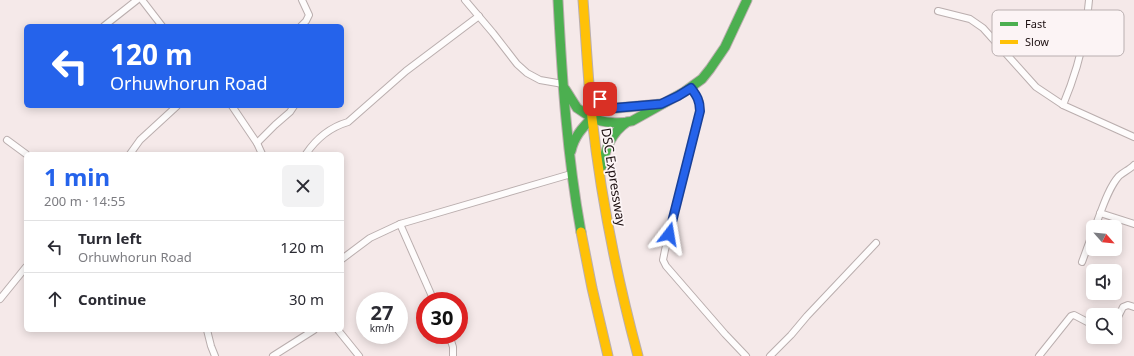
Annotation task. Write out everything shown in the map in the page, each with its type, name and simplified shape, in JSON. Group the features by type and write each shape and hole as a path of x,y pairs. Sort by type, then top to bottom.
{"main road":[{"path":"558,0 563,84 571,174 586,258 608,356"},
{"name":"DSC Expressway","path":"583,0 588,84 607,219 627,315 638,356"},
{"path":"600,172 605,152 611,138 621,126 644,115 691,88 708,72 729,38 747,0"},
{"path":"563,84 566,93 577,108 592,118 599,122 627,122"},
{"path":"588,84 600,99 607,105 614,108"},
{"path":"569,159 577,132 599,112 606,109 661,104"}],"street":[{"path":"107,24 137,0"},
{"path":"142,0 160,24"},
{"path":"302,0 309,15 303,24"},
{"path":"465,0 517,64 527,73 540,80 563,84"},
{"path":"1088,10 1089,0"},
{"path":"938,12 970,19 983,28 992,38"},
{"path":"308,152 322,136 340,124 348,122 406,71 478,16"},
{"path":"1008,56 1036,87 1063,105 1134,137"},
{"path":"1063,105 1080,56"},
{"path":"691,88 700,102 700,111 665,250 664,260 666,266 746,356"},
{"path":"131,152 140,140 175,108"},
{"path":"233,108 257,142 261,152"},
{"path":"257,142 293,108"},
{"path":"7,140 24,153"},
{"path":"1098,220 1112,187 1120,176 1134,165"},
{"path":"344,258 370,238 400,224 571,174"},
{"path":"1100,213 1134,224"},
{"path":"400,224 430,292"},
{"path":"770,356 876,243"},
{"path":"1082,262 1086,251"},
{"path":"0,298 24,269"},
{"path":"1122,309 1128,305 1134,307"},
{"path":"1039,356 1071,316 1074,315 1086,321"},
{"path":"207,332 210,346 215,356"},
{"path":"273,356 311,332"},
{"path":"340,332 359,356"},
{"path":"452,344 453,356"}],"traffic: fast":[{"path":"558,0 566,116 572,174 581,232"},
{"path":"661,104 606,109 599,112 592,118 612,122 632,121 684,92 702,79 725,47 747,0"},
{"path":"590,86 600,99 614,108"},
{"path":"565,89 577,108 592,118 579,133 574,141 571,151"},
{"path":"602,166 610,141 621,126 627,122"}],"traffic: slow":[{"path":"583,0 591,103 600,178 623,297 638,356"},
{"path":"581,232 608,356"}],"route":[{"path":"600,99 607,105 614,108 661,104 691,88 697,95 700,102 700,111 669,234"}]}
